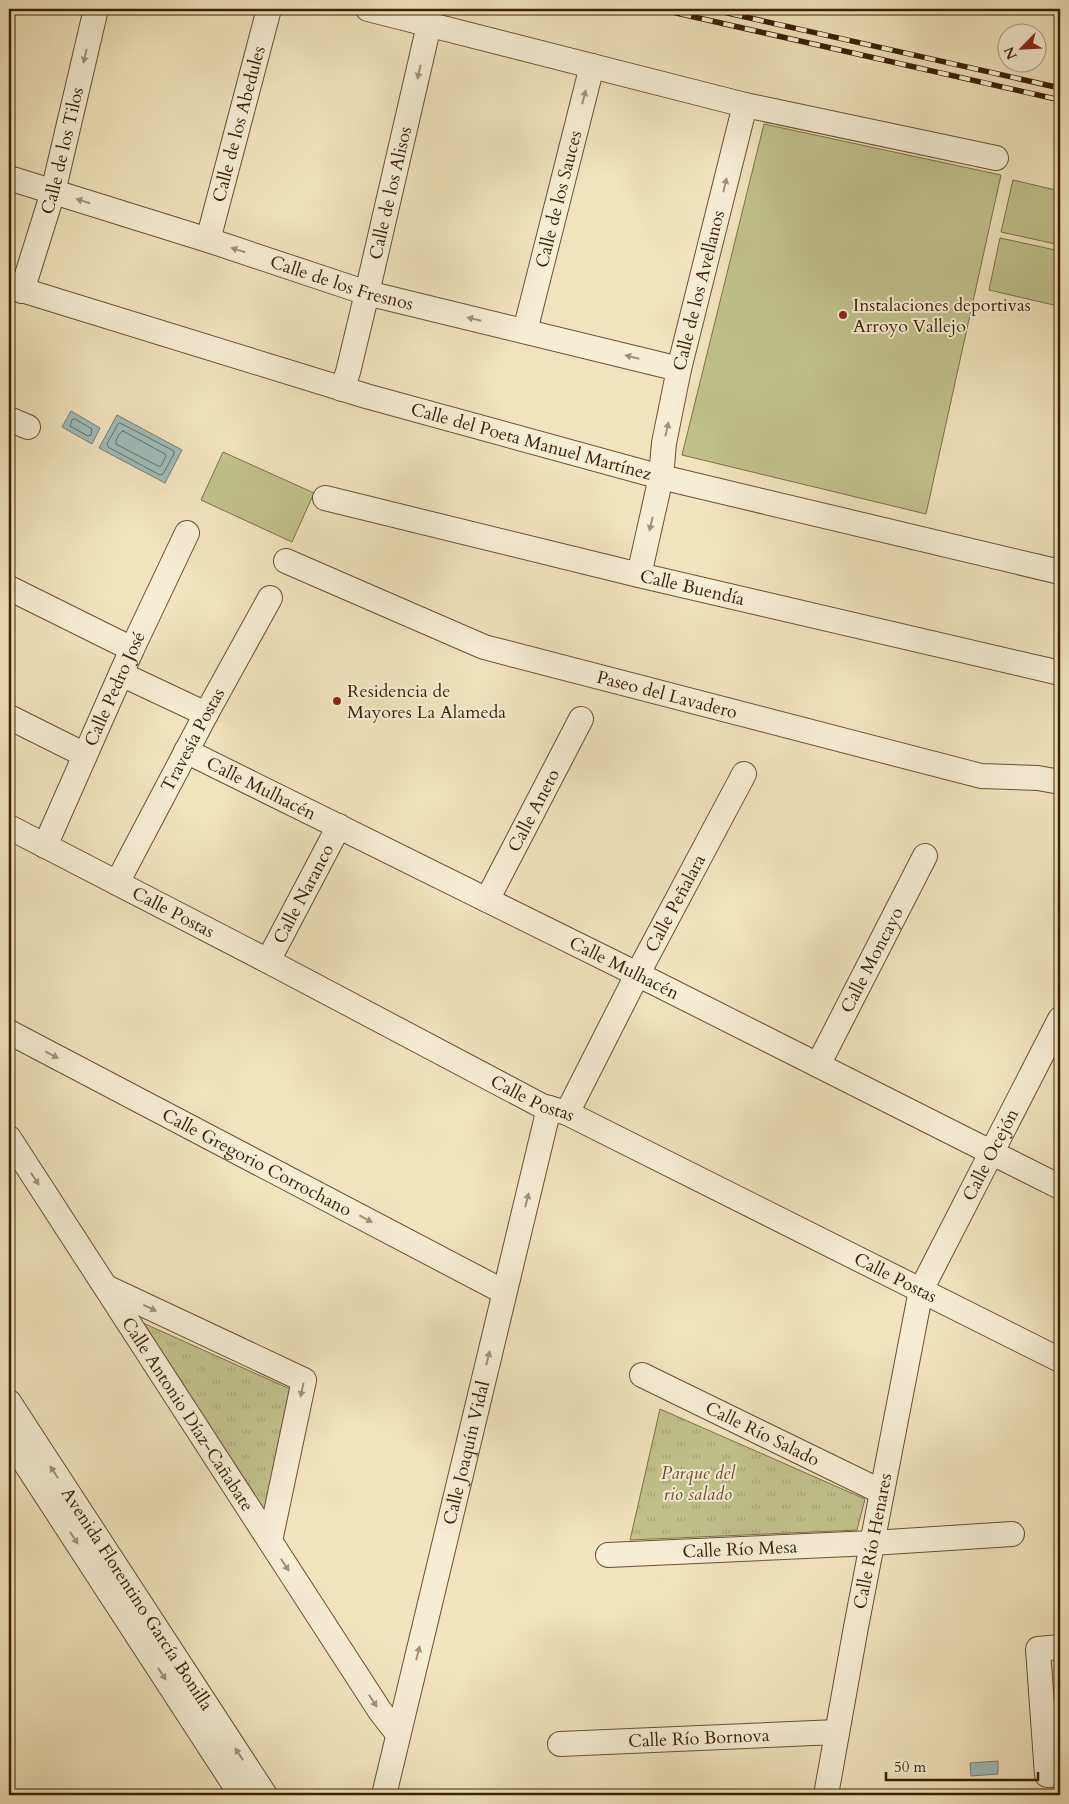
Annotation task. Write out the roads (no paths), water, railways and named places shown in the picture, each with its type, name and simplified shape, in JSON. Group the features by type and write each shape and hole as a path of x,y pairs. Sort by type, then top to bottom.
{"street":[{"name":"Calle de los Tilos","path":"16,288 53,192 96,9"},
{"name":"Calle de los Abedules","path":"208,240 269,9"},
{"path":"368,9 745,106 996,158"},
{"name":"Calle de los Alisos","path":"342,389 348,372 367,293 429,24"},
{"name":"Calle de los Sauces","path":"526,331 592,66"},
{"name":"Calle de los Avellanos","path":"639,575 662,477 664,443 679,370 745,106"},
{"name":"Calle de los Fresnos","path":"9,178 208,240 367,293 679,370"},
{"name":"Calle del Poeta Manuel Martínez","path":"16,288 342,389 662,477 1060,572"},
{"name":"Calle Buendía","path":"325,498 639,575 1060,673"},
{"name":"Calle Pedro José","path":"45,846 132,649 187,533"},
{"name":"Paseo del Lavadero","path":"286,561 484,647 981,776 1038,778 1060,782"},
{"path":"9,588 132,649"},
{"name":"Travesía Postas","path":"117,883 186,751 270,598"},
{"path":"121,674 206,714"},
{"path":"9,718 85,755"},
{"name":"Calle Aneto","path":"487,900 582,719"},
{"name":"Calle Mulhacén","path":"186,751 1060,1187"},
{"name":"Calle Peñalara","path":"558,1111 637,975 744,774"},
{"name":"Calle Naranco","path":"268,961 339,826"},
{"name":"Calle Postas","path":"9,827 542,1106 558,1111 1060,1360"},
{"name":"Calle Moncayo","path":"818,1065 925,856"},
{"name":"Calle Ocejón","path":"921,1290 1060,1019"},
{"name":"Calle Gregorio Corrochano","path":"9,1032 504,1292"},
{"name":"Calle Joaquín Vidal","path":"384,1795 504,1292 558,1111"},
{"name":"Calle Antonio Díaz-Cañabate","path":"9,1138 380,1711 398,1734"},
{"name":"Calle Antonio Díaz-Cañabate","path":"106,1288 304,1380 270,1541"},
{"name":"Calle Río Henares","path":"826,1795 921,1290"},
{"name":"Calle Río Salado","path":"642,1375 882,1492"},
{"name":"Avenida Florentino García Bonilla","path":"9,1402 265,1795"},
{"name":"Avenida Florentino García Bonilla","path":"9,1438 241,1795"},
{"name":"Calle Río Mesa","path":"608,1555 872,1543 1012,1534"},
{"path":"1060,1647 1038,1649 1047,1774 1060,1774"},
{"name":"Calle Río Bornova","path":"560,1744 837,1732"}],"water":[{"path":"71,411 100,428 92,444 62,427"},
{"path":"117,415 182,450 165,483 99,448"},
{"path":"998,1761 998,1774 971,1776 970,1763"}],"railway":[{"path":"659,9 1060,100"},
{"path":"710,9 1060,88"}],"place":[{"name":"Instalaciones deportivas Arroyo Vallejo","path":"843,315"},
{"name":"Residencia de Mayores La Alameda","path":"337,701"}],"park label":[{"name":"Parque del rio salado","path":"698,1484"}]}
